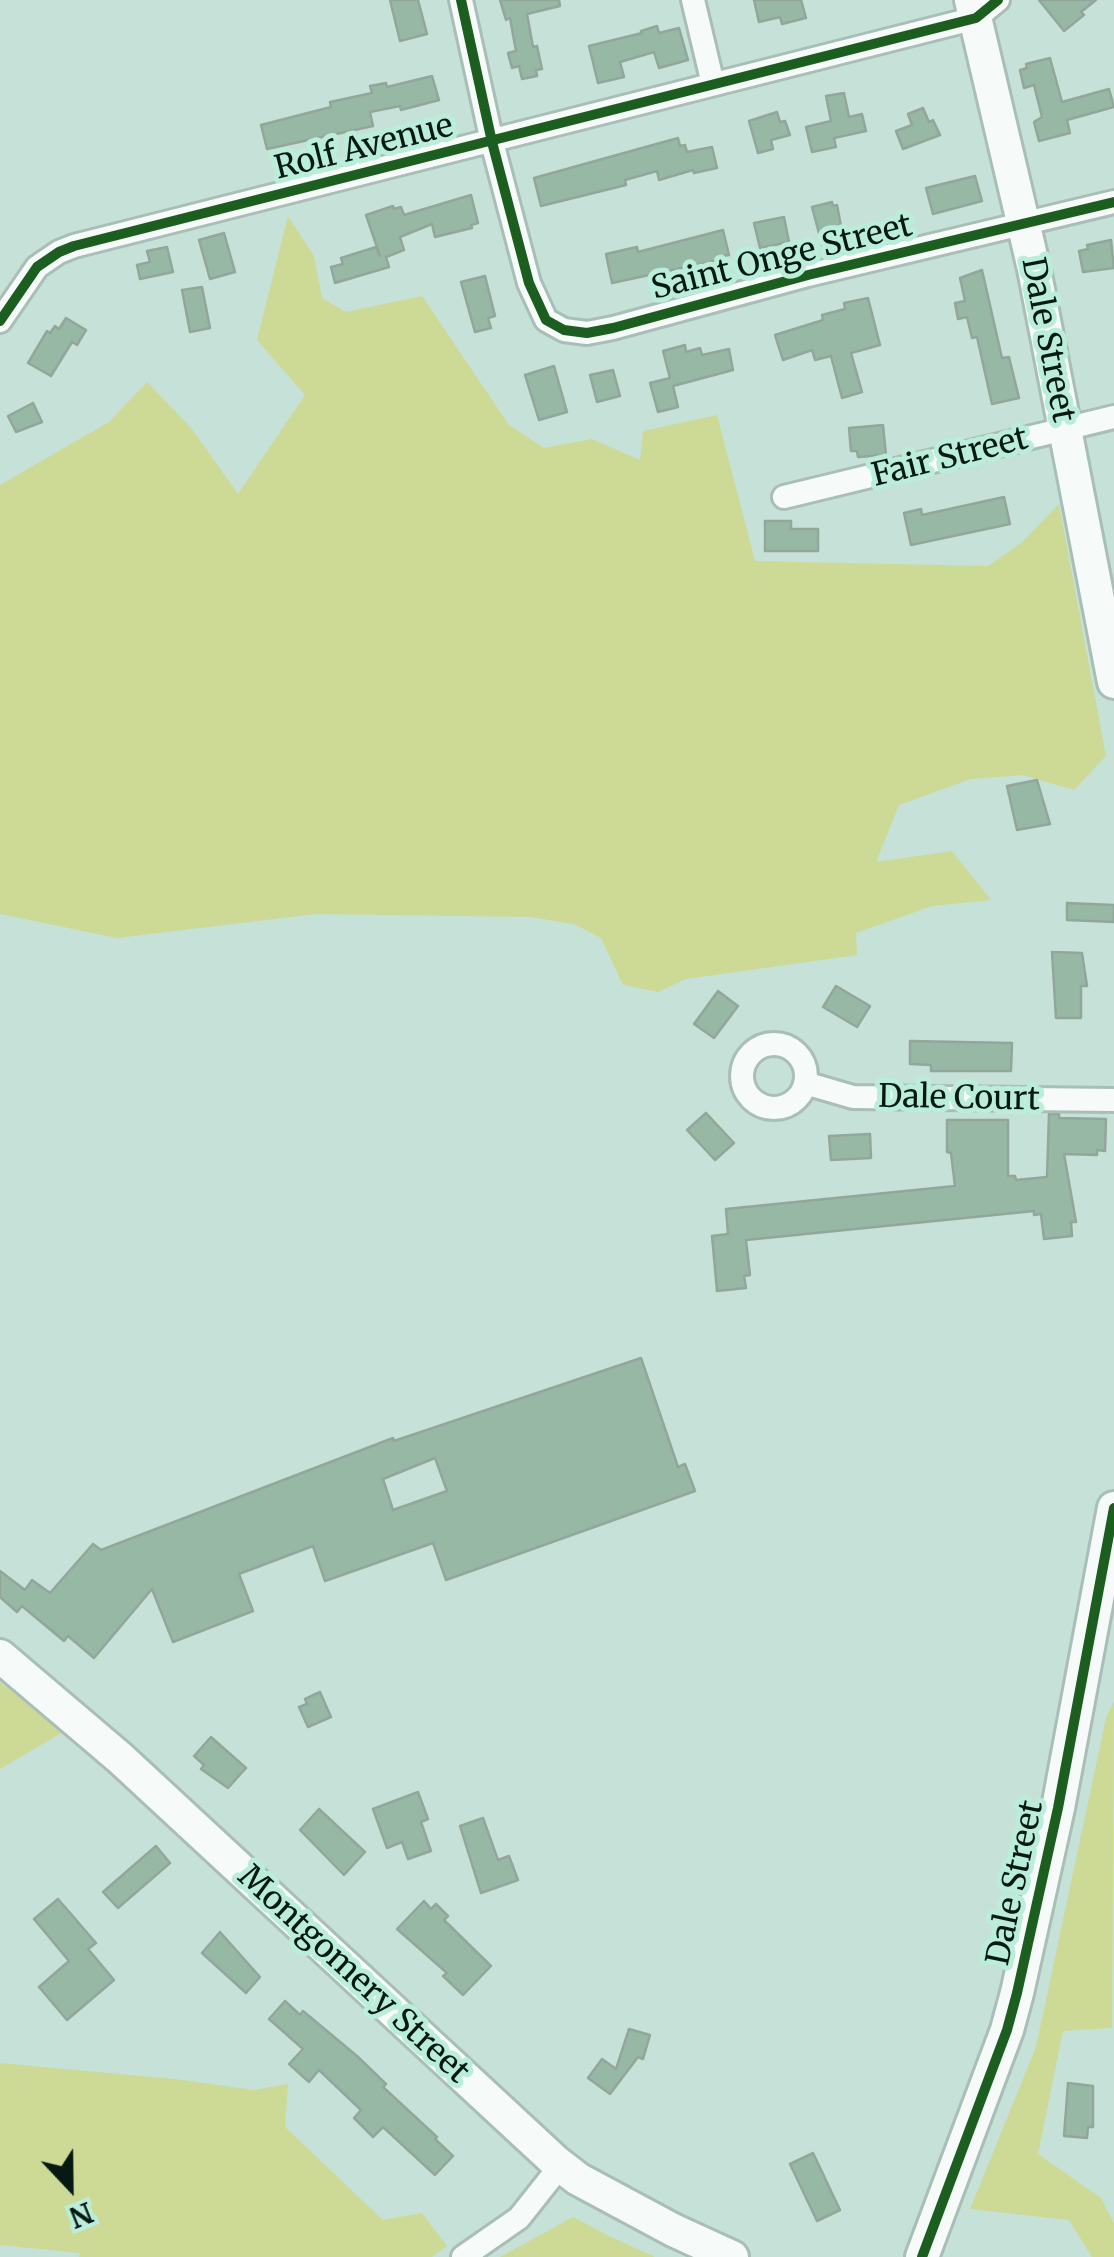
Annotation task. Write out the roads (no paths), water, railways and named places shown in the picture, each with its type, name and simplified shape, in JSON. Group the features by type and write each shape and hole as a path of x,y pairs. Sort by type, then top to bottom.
{"street":[{"path":"461,0 492,142"},
{"path":"693,0 712,84"},
{"name":"Rolf Avenue","path":"0,321 37,267 59,252 712,84 982,6"},
{"name":"Dale Street","path":"982,6 1114,682"},
{"name":"Saint Onge Street","path":"492,142 529,283 542,314 554,325 574,333 613,328 1114,202"},
{"name":"Fair Street","path":"784,496 1114,417"},
{"name":"Dale Court","path":"805,1083 853,1097 1114,1100"},
{"name":"Dale Street","path":"922,2257 1017,1993 1104,1627 1114,1508"},
{"name":"Montgomery Street","path":"0,1656 120,1758 561,2166 657,2222 732,2257"},
{"path":"463,2257 519,2218 561,2166"}]}
